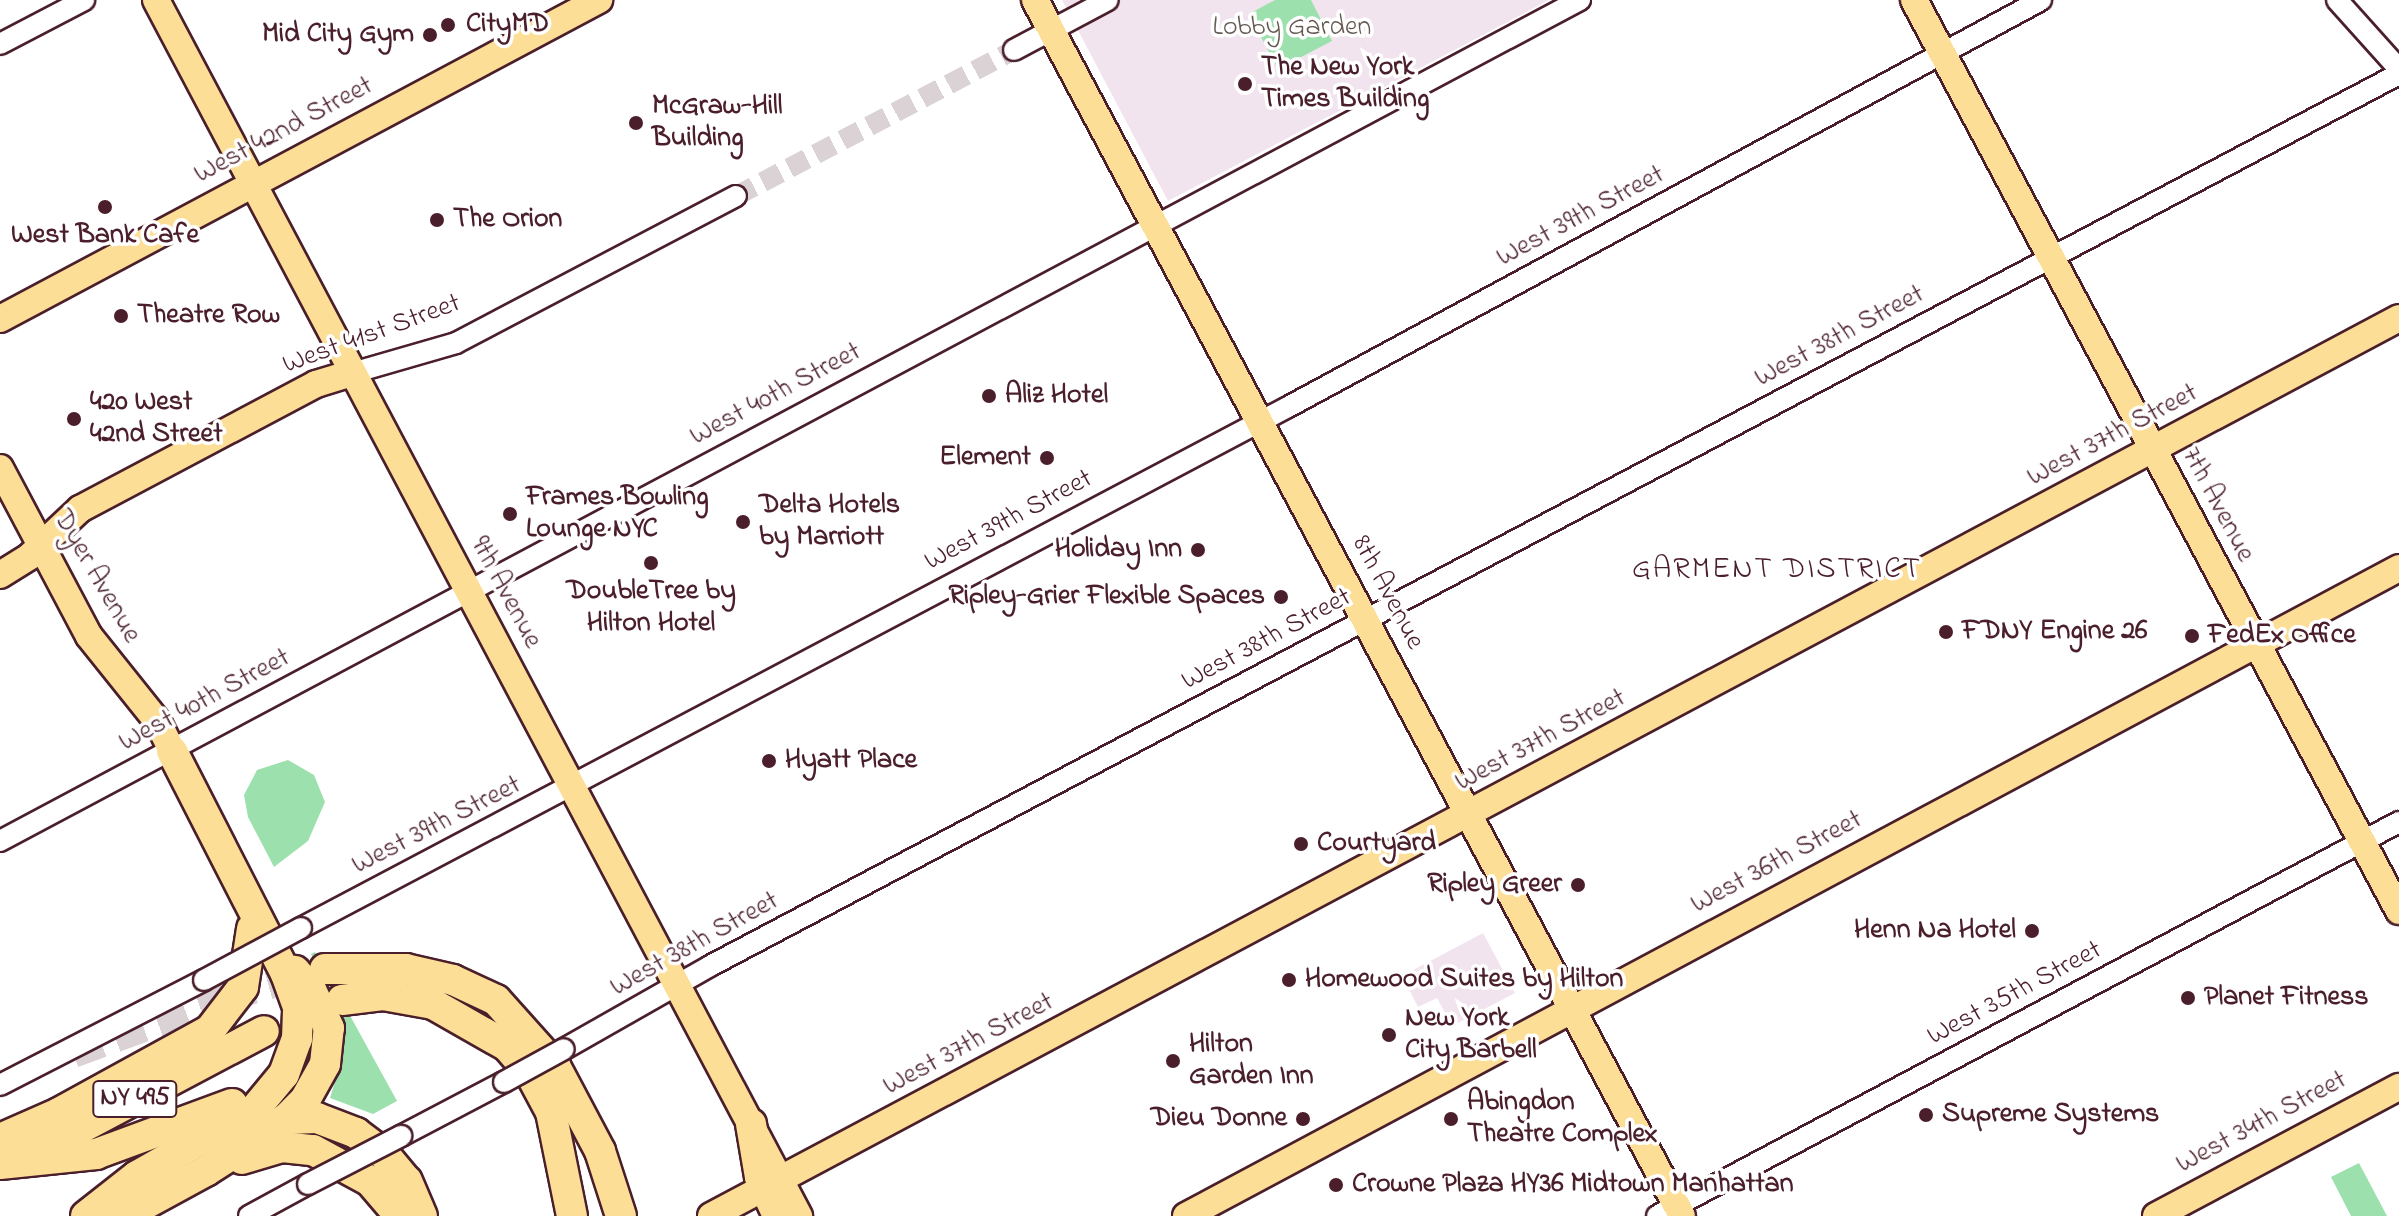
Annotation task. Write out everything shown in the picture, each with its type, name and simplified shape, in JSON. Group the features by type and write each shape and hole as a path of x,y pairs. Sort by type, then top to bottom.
{"highway":[{"path":"86,1216 137,1176 239,1122 284,1074 297,1039 298,1007 266,935 172,751"},
{"path":"0,1139 59,1113 210,1030 230,1011 250,962 248,899"},
{"path":"123,1216 206,1171 286,1119 316,1085 329,1028 311,990 266,935"},
{"path":"0,1164 96,1154 198,1120 253,1089 274,1060 283,1031 266,935"},
{"path":"325,969 379,967 442,977 496,1000 544,1049 600,1151 621,1216"},
{"path":"342,1000 460,994 519,1021"},
{"path":"403,996 466,1019 520,1060 551,1112 572,1216"},
{"name":"NY 495","path":"0,1150 79,1129 264,1031"},
{"path":"570,1095 599,1216"},
{"path":"286,1119 317,1118 356,1133 384,1154 407,1181 422,1216"},
{"path":"751,1124 772,1184 778,1216"},
{"path":"206,1171 282,1147 313,1150 370,1181 400,1216"},
{"path":"558,1216 562,1164"}],"main road":[{"name":"9th Avenue","path":"156,0 251,186 751,1124"},
{"name":"West 42nd Street","path":"0,319 599,0"},
{"name":"8th Avenue","path":"1035,0 1572,1009 1672,1213"},
{"name":"7th Avenue","path":"1914,0 2254,644 2399,911"},
{"name":"West 37th Street","path":"711,1216 2153,452 2399,318"},
{"name":"West 41st Street","path":"0,575 41,546 80,509 316,384 352,373"},
{"name":"Dyer Avenue","path":"0,468 107,664 149,710 172,751"},
{"name":"West 36th Street","path":"1186,1216 2399,568"},
{"name":"West 34th Street","path":"2156,1216 2399,1087"},
{"path":"772,1184 799,1216"}],"street":[{"path":"0,44 84,0"},
{"path":"1014,50 1108,0"},
{"name":"West 40th Street","path":"0,841 1580,0"},
{"name":"West 39th Street","path":"0,1085 1260,422 2041,0"},
{"path":"2337,0 2399,71"},
{"name":"West 38th Street","path":"249,1216 2399,71"},
{"name":"West 41st Street","path":"352,373 456,343 736,196"},
{"name":"West 35th Street","path":"1672,1213 2399,822"}],"shaded area":[{"name":"The New York Times Building","path":"1062,0 1549,0 1168,201"},
{"path":"1483,933 1515,993 1452,1026 1437,998 1418,1007 1402,976"}],"green space":[{"name":"Lobby Garden","path":"1275,0 1311,0 1332,41 1278,69 1249,14"},
{"path":"288,760 314,775 325,802 308,841 274,867 248,817 244,795 257,770"},
{"path":"315,952 397,1101 373,1114 330,1098 341,1062 342,1029 311,954"},
{"path":"2359,1163 2387,1216 2351,1216 2331,1177"}],"tunnel":[{"path":"736,196 1014,50"},
{"path":"73,1053 225,997 312,972"}],"place":[{"name":"CityMD","path":"448,25"},
{"name":"Mid City Gym","path":"430,35"},
{"name":"The New York Times Building","path":"1245,84"},
{"name":"McGraw-Hill Building","path":"636,123"},
{"name":"West Bank Cafe","path":"105,207"},
{"name":"The Orion","path":"437,220"},
{"name":"Theatre Row","path":"121,316"},
{"name":"Aliz Hotel","path":"989,396"},
{"name":"420 West 42nd Street","path":"74,419"},
{"name":"Element","path":"1047,458"},
{"name":"Frames Bowling Lounge NYC","path":"510,514"},
{"name":"Delta Hotels by Marriott","path":"743,522"},
{"name":"Holiday Inn","path":"1198,550"},
{"name":"DoubleTree by Hilton Hotel","path":"651,563"},
{"name":"Ripley-Grier Flexible Spaces","path":"1281,597"},
{"name":"FDNY Engine 26","path":"1946,632"},
{"name":"FedEx Office","path":"2192,636"},
{"name":"Hyatt Place","path":"769,761"},
{"name":"Courtyard","path":"1301,844"},
{"name":"Ripley Greer","path":"1578,885"},
{"name":"Henn Na Hotel","path":"2032,931"},
{"name":"Homewood Suites by Hilton","path":"1289,980"},
{"name":"Planet Fitness","path":"2188,998"},
{"name":"New York City Barbell","path":"1389,1035"},
{"name":"Hilton Garden Inn","path":"1173,1061"},
{"name":"Supreme Systems","path":"1926,1115"},
{"name":"Dieu Donne","path":"1303,1119"},
{"name":"Abingdon Theatre Complex","path":"1451,1119"},
{"name":"Crowne Plaza HY36 Midtown Manhattan","path":"1336,1185"}],"district":[{"name":"GARMENT DISTRICT","path":"1777,570"}]}
